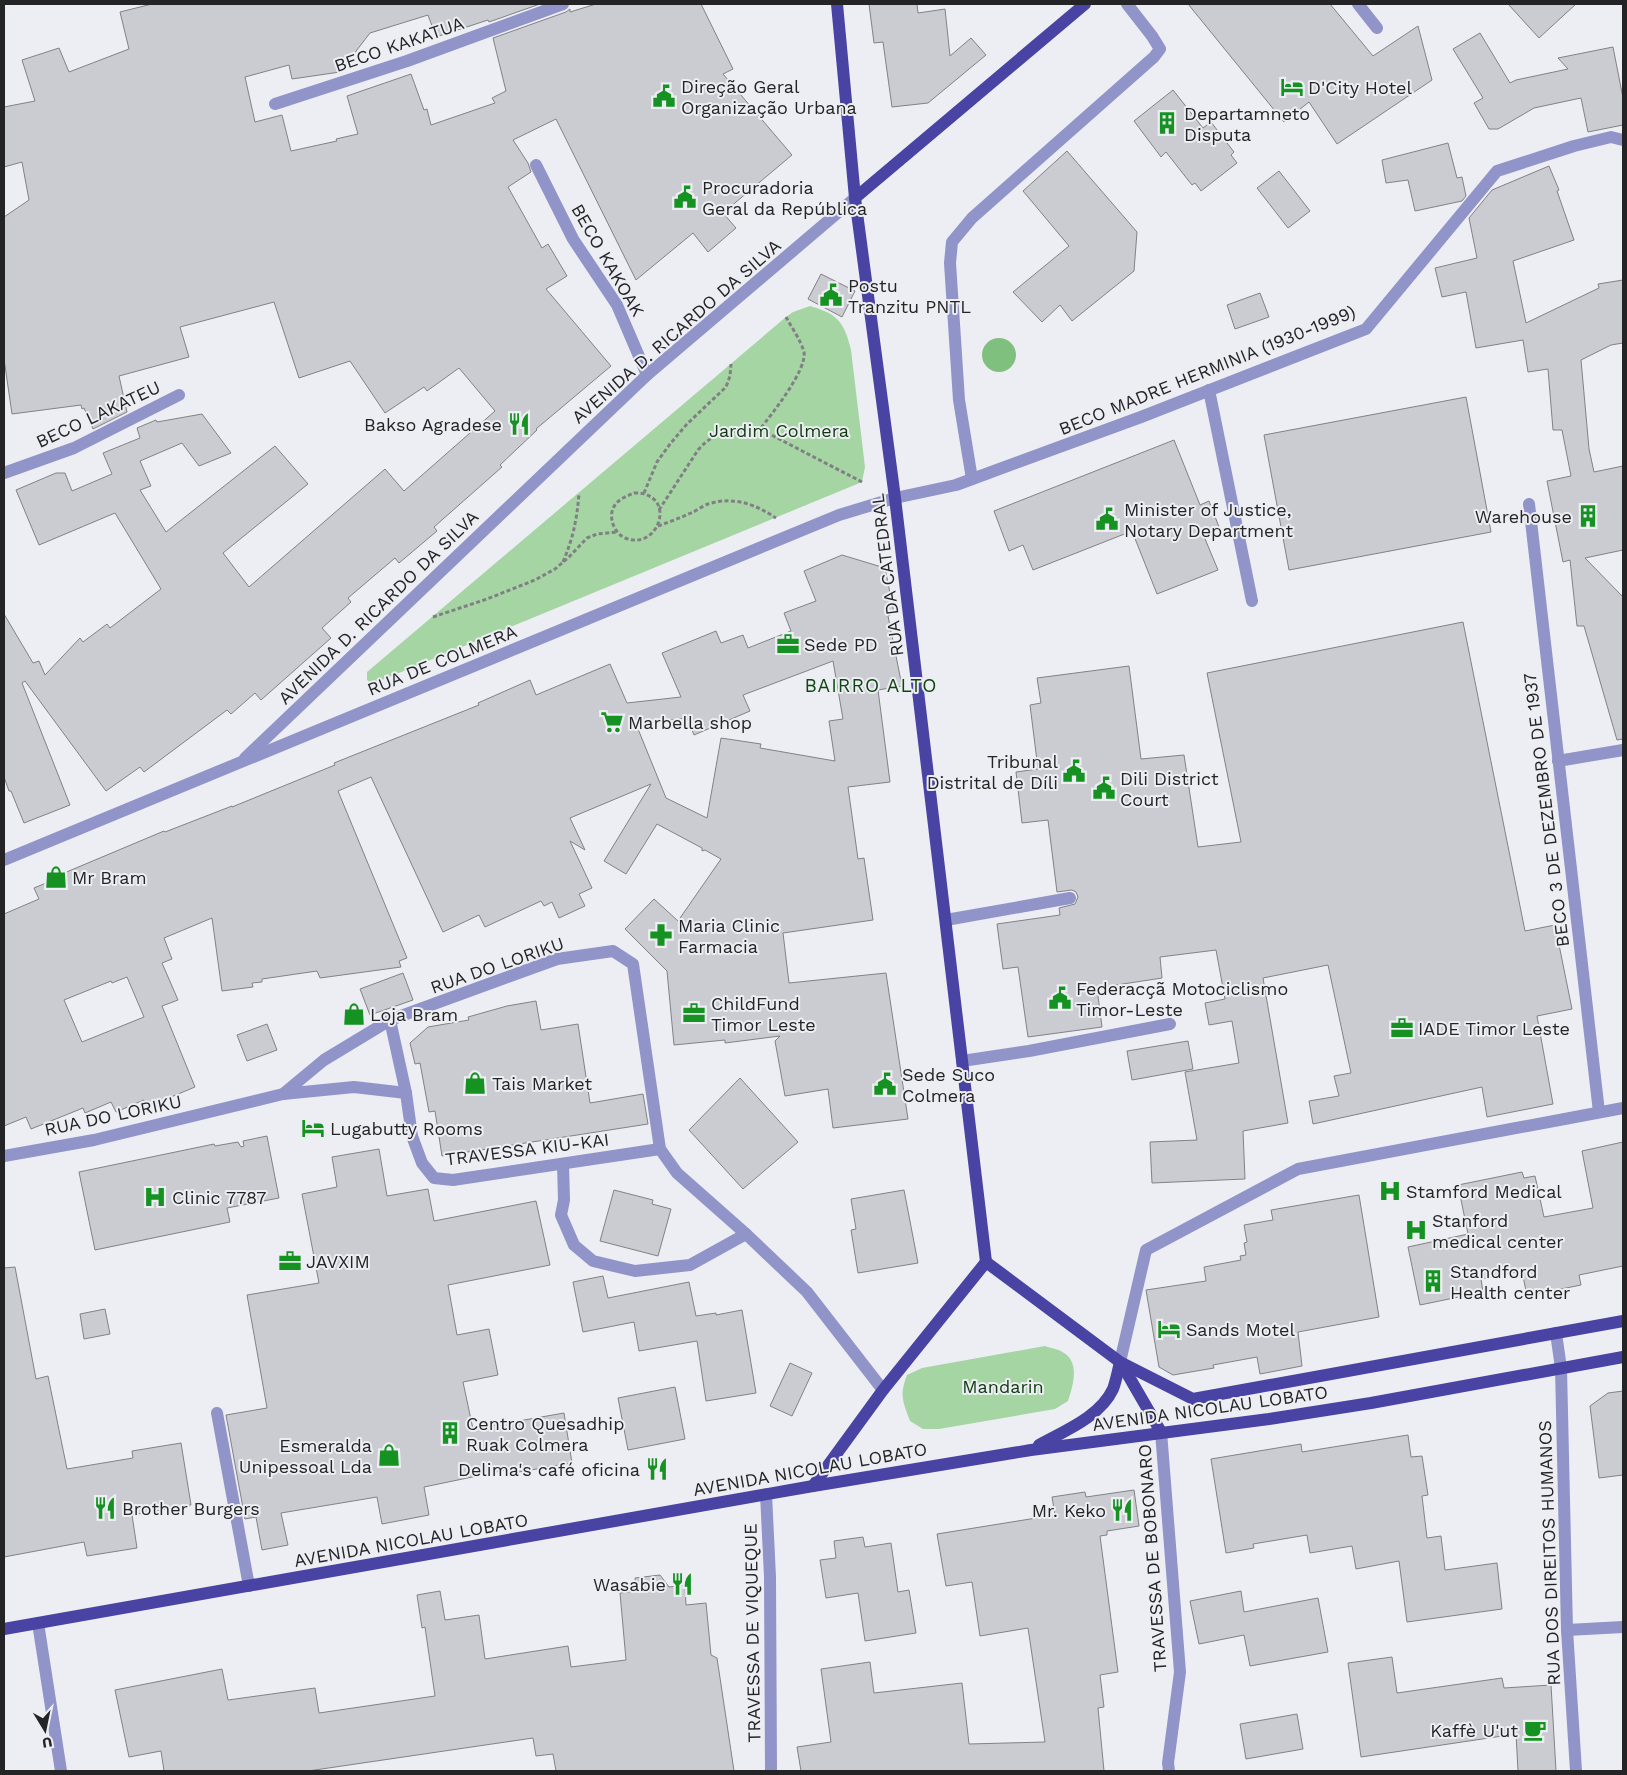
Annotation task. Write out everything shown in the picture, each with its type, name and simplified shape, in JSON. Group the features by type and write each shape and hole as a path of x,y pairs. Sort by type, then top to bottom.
{"main road":[{"name":"RUA DA CATEDRAL","path":"837,4 855,198 896,498 986,1262"},
{"name":"AVENIDA D. RICARDO DA SILVA","path":"855,198 1085,4"},
{"path":"812,1486 884,1390 986,1262 1120,1362 1161,1432"},
{"name":"AVENIDA NICOLAU LOBATO","path":"1120,1362 1193,1399 1623,1321"},
{"name":"AVENIDA NICOLAU LOBATO","path":"4,1629 812,1486 1031,1450 1161,1432 1269,1420 1623,1357"},
{"path":"1031,1450 1078,1424 1097,1410 1112,1390 1120,1362"}],"street":[{"name":"BECO KAKATUA","path":"275,104 408,61 563,4"},
{"path":"972,479 959,400 950,263 952,242 972,218 1160,50 1152,36 1127,4"},
{"path":"1358,4 1377,28"},
{"name":"BECO MADRE HERMINIA (1930-1999)","path":"896,498 956,485 1141,417 1366,329 1498,171 1574,146 1611,137 1623,140"},
{"name":"BECO KAKOAK","path":"536,165 574,239 617,305 647,375"},
{"name":"AVENIDA D. RICARDO DA SILVA","path":"239,763 647,375 855,198"},
{"path":"1209,390 1252,600"},
{"name":"BECO LAKATEU","path":"4,473 74,448 179,395"},
{"name":"RUA DE COLMERA","path":"4,860 839,515 896,498"},
{"name":"BECO 3 DE DEZEMBRO DE 1937","path":"1528,504 1599,1112"},
{"path":"1558,761 1623,750"},
{"path":"946,920 1070,898"},
{"name":"RUA DO LORIKU","path":"4,1156 94,1140 283,1094 324,1060 390,1020 557,959 613,951 633,964 660,1149 677,1172 807,1292 884,1390"},
{"path":"283,1094 354,1087 406,1094 390,1020"},
{"path":"962,1061 1030,1051 1170,1024"},
{"name":"TRAVESSA KIU-KAI","path":"406,1094 412,1136 422,1163 434,1178 453,1180 660,1149"},
{"path":"1120,1362 1146,1250 1298,1169 1623,1108"},
{"path":"563,1164 564,1200 562,1216 574,1245 593,1261 635,1270 690,1265 746,1234"},
{"name":"RUA DOS DIREITOS HUMANOS","path":"1556,1333 1561,1368 1567,1630 1576,1771"},
{"path":"217,1413 249,1586"},
{"name":"TRAVESSA DE BOBONARO","path":"1161,1432 1180,1672 1168,1763 1169,1771"},
{"name":"TRAVESSA DE VIQUEQUE","path":"766,1494 770,1576 771,1771"},
{"path":"38,1623 61,1771"},
{"path":"1567,1630 1623,1627"}],"path":[{"path":"760,429 788,390 805,359 803,350 786,317"},
{"path":"644,493 657,462 670,444 687,424 726,388 731,364"},
{"path":"659,510 705,441 716,434 728,431 760,429 862,482"},
{"path":"562,563 577,521 579,493"},
{"path":"658,526 661,514 657,504 644,493 634,493 622,499 614,506 611,514 617,532 623,537 635,541 647,536 658,526 690,514 706,505 722,501 743,501 762,508 777,518"},
{"path":"433,617 535,580 555,570 588,538 597,534 617,532"}],"green space":[{"name":"Jardim Colmera","path":"810,306 833,316 846,332 851,350 865,467 862,482 372,684 367,680 367,672 786,317 793,312"},
{"name":"Mandarin","path":"1045,1346 1064,1353 1069,1357 1074,1369 1072,1389 1068,1401 1055,1409 939,1429 923,1429 910,1421 903,1398 903,1388 907,1375 922,1368"}],"shaded area":[{"path":"999,338 1006,339 1011,343 1015,348 1015,362 1011,367 1006,371 999,372 992,371 987,367 983,362 982,355 983,348 987,343 992,339"}],"building":[{"path":"152,4 540,4 489,22 488,20 436,37 428,15 370,33 340,72 292,79 289,65 245,77 255,122 282,115 291,151 337,141 336,139 358,134 347,96 411,74 424,110 427,109 431,125 495,103 492,98 506,91 493,38 570,9 570,12 596,4 701,4 733,69 723,74 792,155 723,213 736,228 708,252 693,233 636,280 556,119 513,140 528,163 531,172 508,187 542,248 548,244 567,276 546,289 611,366 536,429 500,465 502,467 434,527 437,531 399,563 395,558 348,598 351,602 322,628 331,638 261,700 255,693 231,714 227,710 144,772 140,767 106,791 25,681 22,683 70,805 24,823 4,777 4,614 33,663 39,661 45,675 80,638 83,642 107,624 110,628 161,589 115,513 39,545 16,490 56,473 65,473 72,491 112,474 103,453 140,438 137,428 156,420 157,422 202,414 231,453 199,466 182,443 140,461 151,486 140,490 166,532 275,446 308,484 223,553 249,587 385,469 404,491 495,411 459,368 427,391 424,387 385,413 350,361 299,378 274,302 180,327 189,357 119,376 127,412 93,429 81,405 12,414 4,359 4,217 29,200 22,162 4,167 4,107 35,101 22,60 59,48 69,72 129,49 120,12"},
{"path":"869,4 917,4 918,13 945,9 950,56 971,38 986,55 928,103 892,107 883,42 874,43"},
{"name":"D'City Hotel","path":"1188,4 1330,4 1373,56 1418,26 1432,80 1337,144 1309,102 1284,122"},
{"path":"1508,4 1576,4 1539,38"},
{"path":"1480,33 1510,83 1516,80 1568,69 1558,58 1613,47 1623,98 1623,125 1588,132 1581,98 1534,108 1498,129 1489,129 1474,103 1483,98 1453,49"},
{"path":"1173,90 1203,128 1211,122 1234,152 1231,155 1237,163 1201,191 1195,183 1192,185 1166,152 1161,157 1134,121"},
{"path":"1448,143 1457,178 1462,177 1466,196 1462,201 1415,211 1408,180 1386,183 1382,160"},
{"path":"1067,151 1137,232 1134,271 1072,321 1060,305 1042,322 1013,292 1069,246 1023,191"},
{"path":"1549,166 1559,190 1557,191 1574,240 1513,261 1526,323 1599,288 1598,284 1623,280 1623,343 1611,345 1581,360 1589,449 1594,472 1623,466 1623,550 1585,558 1623,597 1623,739 1617,740 1584,626 1577,626 1570,560 1563,562 1547,481 1571,476 1562,430 1553,430 1548,369 1528,372 1523,340 1476,348 1466,292 1442,297 1435,268 1477,258 1469,218 1492,190"},
{"path":"1279,171 1310,211 1288,228 1257,188"},
{"name":"Postu Tranzitu PNTL","path":"821,274 855,291 842,317 808,299"},
{"path":"1260,293 1269,317 1235,329 1227,305"},
{"path":"1466,397 1491,532 1289,570 1264,435"},
{"name":"Minister of Justice, Notary Department","path":"1174,440 1200,505 1209,501 1219,527 1203,534 1218,570 1157,594 1132,531 1033,570 1023,545 1009,551 994,511"},
{"path":"842,555 885,568 894,613 888,616 902,686 878,690 890,782 848,787 858,859 864,858 873,920 783,933 789,983 886,973 908,1119 833,1128 828,1089 785,1096 775,1041 780,1036 725,1043 725,1040 674,1045 667,971 625,929 654,899 678,921 721,859 705,850 702,851 702,848 657,824 626,874 604,861 651,784 570,818 585,850 570,841 592,888 579,894 585,906 559,918 552,902 544,906 541,901 485,927 479,915 443,932 371,777 338,791 407,958 399,961 401,967 320,978 317,971 262,979 262,982 252,983 253,987 222,991 212,918 164,938 172,959 162,963 178,1000 162,1006 195,1087 147,1107 144,1100 116,1112 111,1102 85,1113 83,1108 31,1129 26,1117 4,1126 4,914 39,899 34,888 58,878 57,876 164,831 232,807 335,765 334,763 479,705 478,703 530,680 536,695 610,664 627,703 681,697 662,653 716,631 721,643 743,635 748,648 791,631 784,613 816,601 804,571","holes":["833,661 843,719 829,721 835,761 760,748 761,744 721,738 707,818 666,798 636,724 687,718 694,735 750,711 743,695","127,977 144,1017 82,1042 64,1000 111,981 112,983"]},
{"path":"1463,622 1525,931 1555,925 1572,1009 1537,1016 1553,1104 1487,1117 1482,1087 1313,1124 1309,1101 1339,1096 1334,1076 1351,1073 1328,965 1263,978 1288,1123 1243,1131 1245,1179 1152,1183 1150,1142 1197,1140 1185,1072 1239,1063 1232,1021 1209,1025 1205,1003 1225,999 1216,950 1160,957 1162,978 1097,988 1102,1027 1028,1037 1018,967 1003,969 997,924 1060,915 1059,908 1075,904 1078,897 1076,892 1072,890 1057,892 1048,820 1022,823 1016,772 1038,769 1030,705 1041,703 1037,678 1129,666 1141,759 1184,755 1198,847 1241,842 1207,673"},
{"path":"403,973 413,1000 370,1015 360,989"},
{"path":"536,1001 541,1030 578,1024 590,1103 643,1094 648,1124 442,1156 435,1111 429,1112 420,1063 415,1064 410,1043 428,1027 469,1020 468,1017 507,1006"},
{"path":"267,1024 277,1050 247,1061 237,1035"},
{"path":"1188,1041 1193,1069 1132,1080 1127,1051"},
{"path":"740,1078 798,1142 743,1189 689,1130"},
{"name":"Clinic 7787","path":"267,1136 279,1198 227,1208 230,1222 95,1250 79,1172 214,1144 215,1146 238,1142 241,1147 244,1146 243,1141"},
{"path":"1623,1142 1623,1266 1579,1275 1581,1285 1527,1296 1522,1271 1481,1279 1483,1292 1420,1305 1408,1247 1468,1234 1458,1185 1522,1172 1524,1178 1535,1176 1544,1217 1593,1208 1582,1151"},
{"path":"379,1149 387,1196 428,1189 434,1221 536,1201 550,1265 448,1285 457,1335 489,1329 498,1375 463,1382 473,1429 564,1413 572,1463 507,1474 506,1470 424,1487 429,1515 382,1524 377,1497 281,1513 288,1545 262,1550 256,1517 245,1519 226,1415 267,1408 247,1295 319,1283 302,1194 337,1187 332,1157"},
{"path":"614,1190 653,1200 652,1204 671,1209 658,1256 600,1241"},
{"path":"904,1190 918,1263 858,1273 851,1230 856,1229 851,1199"},
{"path":"1359,1195 1379,1317 1298,1332 1302,1366 1260,1374 1257,1357 1213,1365 1214,1368 1173,1375 1159,1367 1146,1290 1206,1281 1204,1267 1241,1260 1240,1256 1246,1255 1244,1243 1247,1242 1244,1225 1273,1220 1271,1210"},
{"path":"15,1267 36,1379 48,1376 67,1469 133,1458 132,1451 181,1443 191,1505 132,1515 137,1548 87,1556 84,1542 4,1557 4,1268"},
{"path":"603,1276 608,1298 689,1282 696,1316 716,1313 716,1315 742,1310 756,1393 706,1401 697,1341 639,1351 634,1322 583,1332 573,1282"},
{"path":"105,1309 110,1334 84,1339 80,1314"},
{"path":"790,1363 812,1373 792,1416 770,1406"},
{"path":"675,1387 685,1439 628,1450 618,1398"},
{"path":"1623,1391 1623,1475 1599,1478 1590,1406 1608,1393"},
{"path":"1408,1435 1411,1457 1422,1456 1428,1495 1422,1496 1427,1538 1441,1536 1445,1570 1497,1563 1502,1609 1407,1622 1399,1561 1356,1569 1352,1546 1310,1553 1307,1535 1253,1544 1254,1548 1226,1553 1211,1459 1301,1444 1302,1452"},
{"path":"1134,1490 1139,1526 1107,1531 1107,1535 1100,1536 1118,1672 1100,1675 1104,1707 1098,1708 1104,1771 801,1771 797,1747 831,1742 821,1669 870,1662 874,1693 962,1683 969,1744 1045,1742 1028,1628 980,1636 972,1582 946,1586 937,1534 1055,1515 1052,1497 1085,1492 1086,1497"},
{"path":"863,1537 865,1547 891,1543 898,1592 909,1590 916,1633 865,1641 858,1593 826,1598 820,1560 836,1558 834,1541"},
{"path":"660,1575 669,1587 685,1585 686,1605 706,1603 711,1655 717,1658 734,1771 556,1771 553,1754 536,1756 533,1738 308,1771 164,1771 161,1751 129,1757 115,1690 222,1669 228,1700 315,1688 319,1713 435,1696 425,1627 422,1628 417,1595 440,1591 445,1620 479,1615 485,1659 568,1646 571,1667 626,1660 620,1593 636,1591 635,1578"},
{"path":"1241,1591 1244,1612 1318,1598 1328,1652 1250,1666 1244,1635 1199,1644 1190,1601"},
{"path":"1392,1657 1397,1693 1502,1678 1504,1688 1551,1685 1556,1771 1518,1771 1516,1734 1361,1757 1348,1663"},
{"path":"1297,1714 1303,1749 1246,1759 1240,1724"}],"place":[{"name":"D'City Hotel","path":"1292,87"},
{"name":"Direção Geral Organização Urbana","path":"664,96"},
{"name":"Departamneto Disputa","path":"1167,123"},
{"name":"Procuradoria Geral da República","path":"685,197"},
{"name":"Postu Tranzitu PNTL","path":"831,295"},
{"name":"Bakso Agradese","path":"519,424"},
{"name":"Warehouse","path":"1588,516"},
{"name":"Minister of Justice, Notary Department","path":"1107,519"},
{"name":"Sede PD","path":"788,644"},
{"name":"Marbella shop","path":"612,722"},
{"name":"Tribunal Distrital de Díli","path":"1074,771"},
{"name":"Dili District Court","path":"1104,788"},
{"name":"Mr Bram","path":"56,877"},
{"name":"Maria Clinic Farmacia","path":"661,935"},
{"name":"Federacçã Motociclismo Timor-Leste","path":"1060,998"},
{"name":"ChildFund Timor Leste","path":"694,1013"},
{"name":"Loja Bram","path":"354,1014"},
{"name":"IADE Timor Leste","path":"1402,1028"},
{"name":"Tais Market","path":"475,1083"},
{"name":"Sede Suco Colmera","path":"885,1084"},
{"name":"Lugabutty Rooms","path":"313,1128"},
{"name":"Stamford Medical","path":"1390,1191"},
{"name":"Clinic 7787","path":"155,1197"},
{"name":"Stanford medical center","path":"1416,1230"},
{"name":"JAVXIM","path":"290,1261"},
{"name":"Standford Health center","path":"1433,1281"},
{"name":"Sands Motel","path":"1169,1329"},
{"name":"Centro Quesadhip Ruak Colmera","path":"450,1433"},
{"name":"Esmeralda Unipessoal Lda","path":"389,1455"},
{"name":"Delima's café oficina","path":"657,1469"},
{"name":"Brother Burgers","path":"105,1508"},
{"name":"Mr. Keko","path":"1122,1510"},
{"name":"Wasabie","path":"682,1584"},
{"name":"Kaffè U'ut","path":"1535,1730"}],"district":[{"name":"BAIRRO ALTO","path":"871,685"}]}
